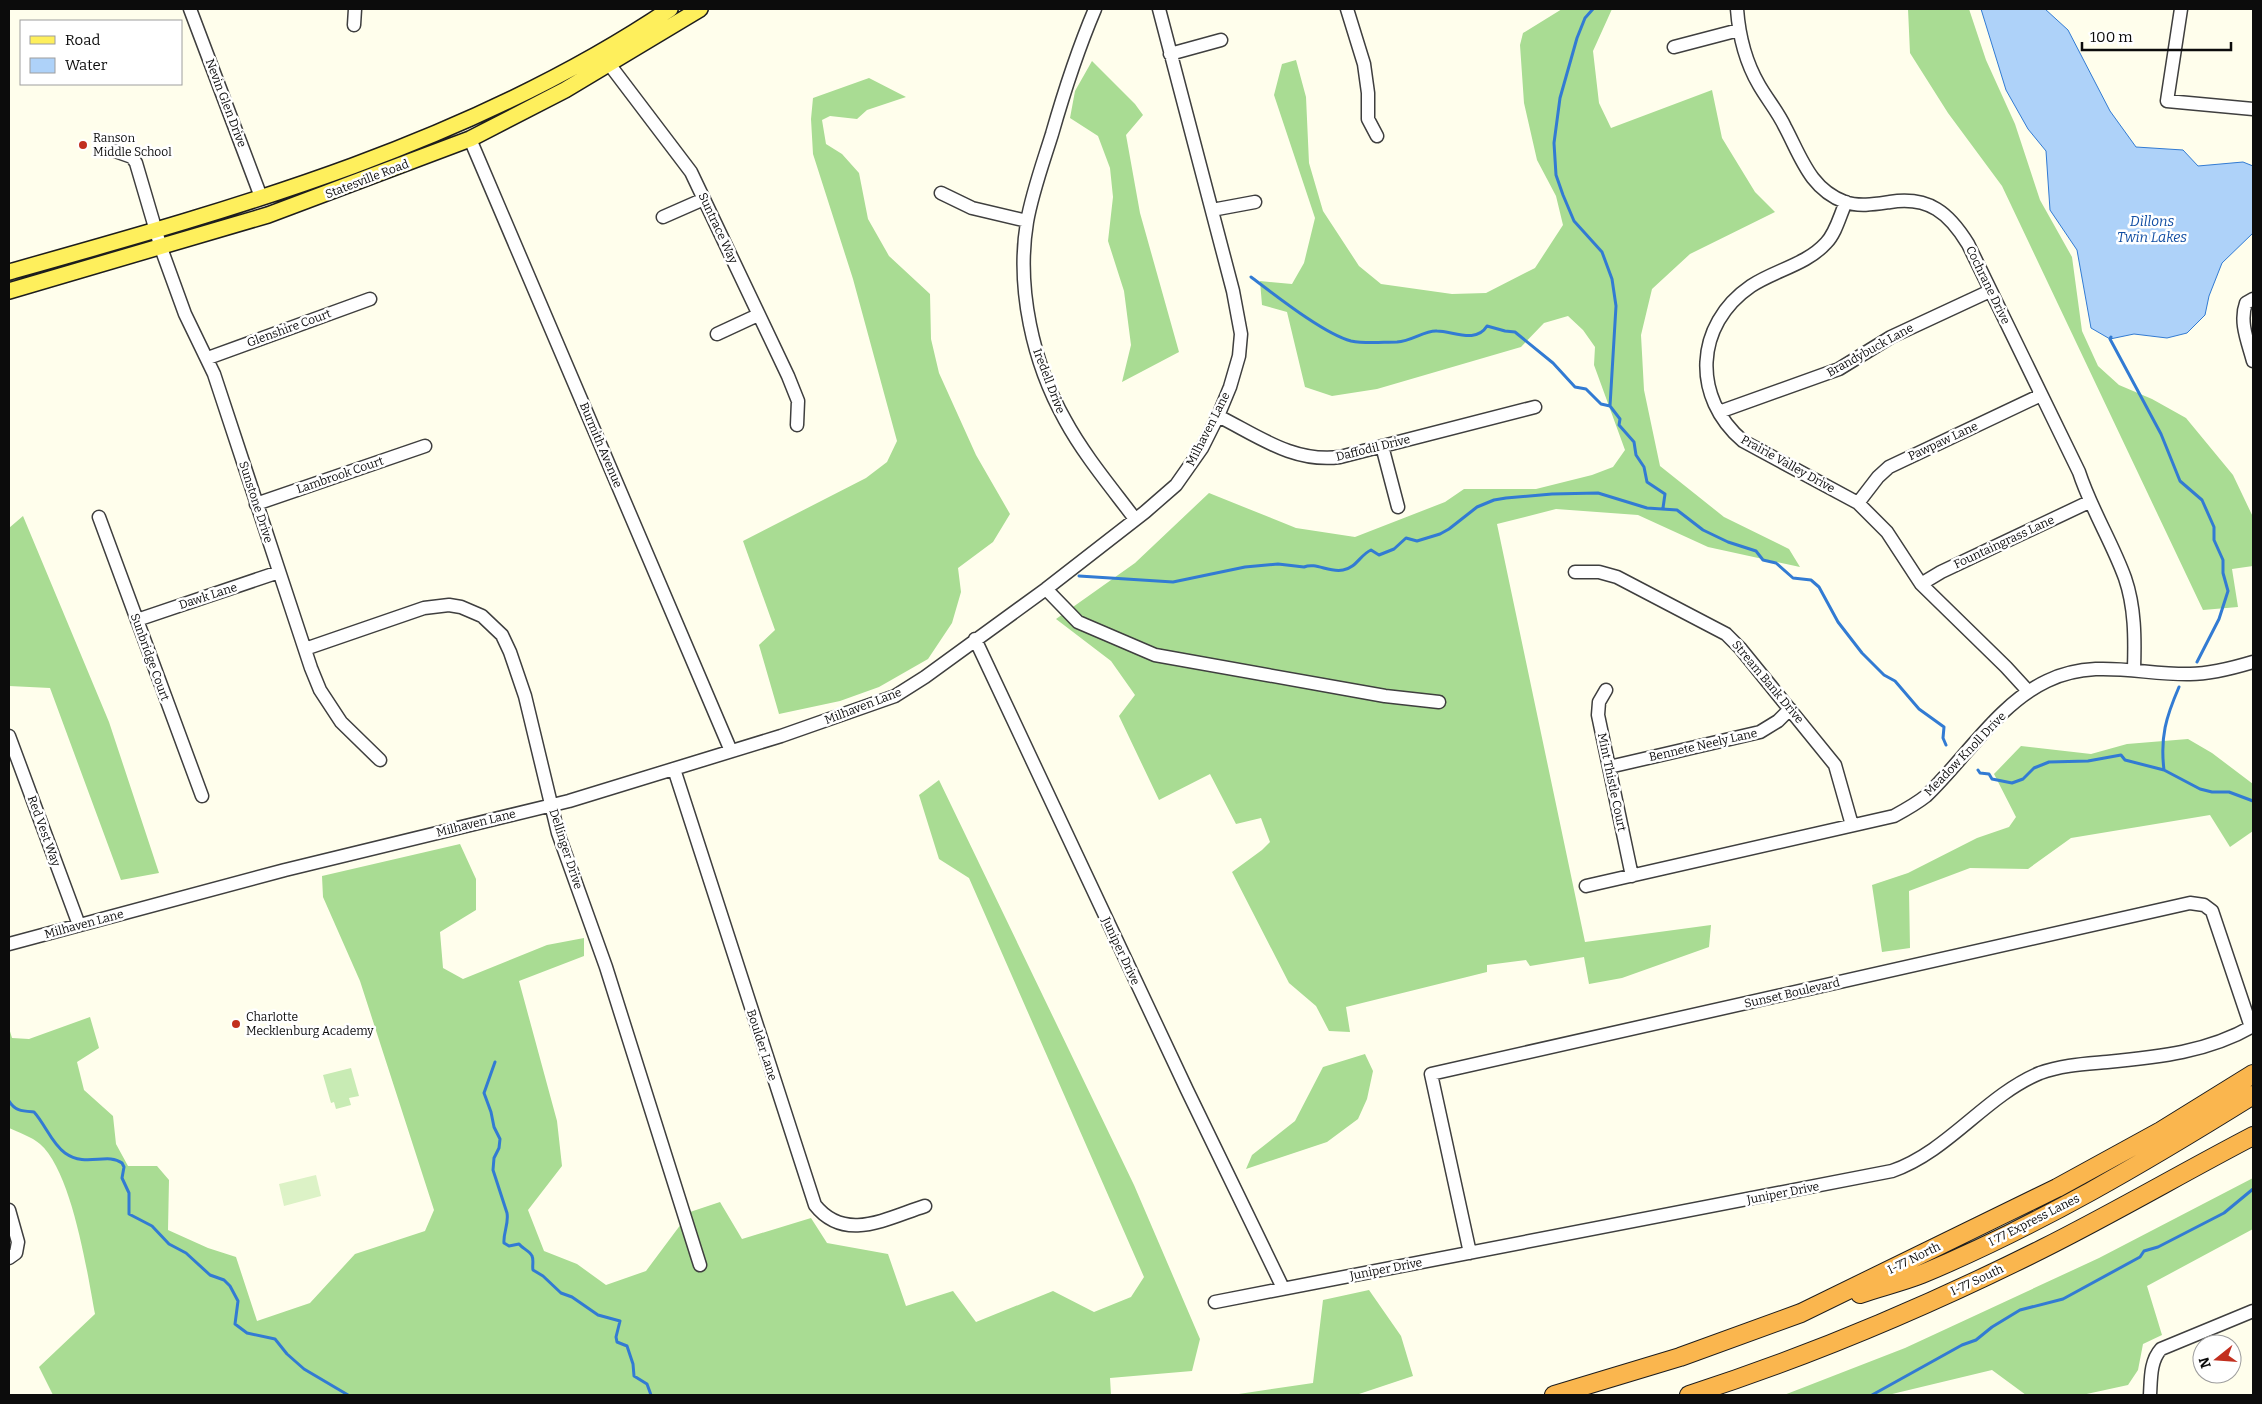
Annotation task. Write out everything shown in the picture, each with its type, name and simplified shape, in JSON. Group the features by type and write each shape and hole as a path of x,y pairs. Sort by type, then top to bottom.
{"highway":[{"name":"I-77 North","path":"1554,1395 1680,1357 1801,1314 2057,1188 2161,1131 2253,1074"},
{"name":"I 77 Express Lanes","path":"1801,1314 1920,1275 1984,1246 2079,1197 2176,1143 2253,1095"},
{"path":"2185,1172 2253,1123"},
{"name":"I-77 South","path":"1689,1395 1806,1353 1935,1300 2064,1238 2253,1136"}],"main road":[{"name":"Statesville Road","path":"9,291 161,248 268,215 470,139 510,120 609,65 700,9"},
{"name":"Statesville Road","path":"9,272 156,230 261,197 445,130 527,91 600,51 660,11"}],"street":[{"name":"Nevin Glen Drive","path":"190,9 261,197"},
{"path":"354,25 355,9"},
{"name":"Iredell Drive","path":"1095,9 1057,118 1027,221 1024,251 1027,304 1042,368 1065,421 1082,448 1135,519"},
{"name":"Milhaven Lane","path":"9,944 276,872 551,805 674,769 859,710 895,696 925,677 1046,589 1164,496 1190,467 1218,416 1230,387 1239,356 1241,334 1233,291 1158,9"},
{"path":"1347,9 1364,64 1368,93 1368,119 1377,136"},
{"name":"Cochrane Drive","path":"1736,9 1745,55 1751,69 1785,126 1805,169 1823,190 1846,202 1876,204 1896,201 1931,205 1956,224 1964,237 2078,472 2125,577 2130,594 2134,623 2134,669"},
{"path":"2181,9 2167,101 2253,109"},
{"path":"1674,47 1739,30"},
{"path":"1170,54 1221,40"},
{"name":"Suntrace Way","path":"600,51 685,163 704,199 788,376 798,401 797,425"},
{"name":"Burmith Avenue","path":"470,139 731,751"},
{"name":"Sunstone Drive","path":"114,150 132,157 136,163 161,248 185,314 208,358 320,690 330,708 354,738 380,760"},
{"path":"941,193 972,208 1027,221"},
{"path":"662,217 704,199"},
{"path":"1212,210 1255,202"},
{"name":"Prairie Valley Drive","path":"1846,202 1828,242 1809,257 1738,295 1715,324 1709,342 1706,370 1710,396 1730,430 1743,441 1858,504 1887,532 1921,584 2028,691"},
{"name":"Brandybuck Lane","path":"1719,412 1839,369 1891,337 1990,291"},
{"name":"Glenshire Court","path":"208,358 370,299"},
{"path":"2253,299 2246,303 2243,312 2243,323 2253,361"},
{"path":"717,334 758,315"},
{"name":"Pawpaw Lane","path":"1858,504 1878,477 1889,467 2041,395"},
{"name":"Daffodil Drive","path":"1218,416 1284,450 1302,457 1325,459 1340,457 1534,407"},
{"name":"Lambrook Court","path":"256,504 425,446"},
{"path":"1382,446 1398,507"},
{"name":"Fountaingrass Lane","path":"1921,584 1941,572 2090,502"},
{"name":"Sunbridge Court","path":"99,517 202,796"},
{"name":"Dawk Lane","path":"137,620 279,572"},
{"name":"Stream Bank Drive","path":"1575,572 1599,572 1617,577 1726,634 1740,648 1835,765 1852,825"},
{"path":"1046,589 1078,622 1155,654 1385,696 1440,702"},
{"name":"Dellinger Drive","path":"305,649 437,605 461,607 482,616 502,634 510,652 532,721 558,833 606,967 700,1265"},
{"name":"Juniper Drive","path":"975,639 1190,1098 1283,1288"},
{"name":"Meadow Knoll Drive","path":"1586,886 1894,816 1925,796 2010,707 2028,691 2048,680 2079,670 2134,669 2190,674 2210,672 2253,662"},
{"name":"Mint Thistle Court","path":"1606,690 1599,702 1598,715 1632,876"},
{"name":"Bennete Neely Lane","path":"1609,767 1760,732 1778,722 1790,709"},
{"name":"Red Vest Way","path":"9,736 78,925"},
{"name":"Boulder Lane","path":"674,769 815,1205 821,1213 838,1224 856,1226 925,1206"},
{"name":"Sunset Boulevard","path":"1470,1253 1431,1074 2190,903 2204,905 2212,912 2252,1026"},
{"name":"Juniper Drive","path":"1215,1302 1892,1171 1922,1158 2012,1088 2040,1074 2067,1066 2188,1052 2221,1042 2252,1026"},
{"path":"9,1210 18,1242 16,1253 9,1258"},
{"path":"2150,1395 2155,1358 2162,1349 2253,1311"}],"green space":[{"path":"1562,9 1612,9 1593,51 1599,103 1611,128 1712,90 1722,138 1755,192 1775,212 1690,254 1652,289 1641,335 1644,390 1660,466 1724,517 1789,549 1800,567 1708,547 1638,515 1556,509 1497,524 1585,942 1711,925 1709,947 1622,978 1589,984 1584,957 1530,966 1526,960 1487,965 1487,972 1346,1007 1350,1032 1329,1031 1316,1006 1289,983 1232,872 1270,842 1261,818 1236,824 1210,774 1159,800 1119,716 1135,695 1111,661 1056,619 1135,563 1209,493 1296,528 1355,537 1445,502 1464,489 1536,489 1592,475 1613,467 1625,450 1594,365 1595,347 1583,330 1568,316 1544,323 1521,347 1377,389 1332,396 1305,387 1287,312 1262,305 1260,281 1292,284 1304,263 1315,218 1274,95 1282,64 1296,60 1306,97 1309,163 1323,211 1359,266 1381,284 1452,294 1486,293 1535,268 1563,225 1556,196 1537,160 1524,103 1520,45 1523,33"},
{"path":"1908,9 1969,9 1986,60 2015,124 2040,200 2072,257 2082,331 2098,366 2119,385 2152,399 2186,418 2233,475 2253,517 2253,566 2232,569 2238,607 2203,610 2002,186 1948,113 1910,53"},
{"path":"1092,61 1135,104 1143,115 1126,135 1140,213 1179,352 1122,382 1131,345 1124,291 1108,241 1113,197 1110,168 1098,136 1070,118 1075,91"},
{"path":"869,78 906,97 867,110 857,119 830,116 822,120 826,144 842,154 859,173 868,219 889,256 930,294 931,339 939,373 976,455 1010,514 993,542 958,568 961,592 952,623 928,659 879,687 840,701 779,714 759,645 775,630 743,541 866,478 887,462 897,441 853,279 813,154 811,119 813,98"},
{"path":"23,516 109,722 159,873 121,880 50,688 9,686 9,528"},
{"path":"2188,739 2212,753 2253,784 2253,831 2230,847 2210,815 2071,838 2028,869 1970,868 1909,891 1910,948 1882,952 1872,885 1908,873 1977,838 2009,827 2016,817 1994,774 2021,746 2091,754 2127,744"},
{"path":"939,780 1134,1185 1200,1339 1192,1371 1110,1378 1111,1395 53,1395 39,1367 95,1314 83,1249 61,1176 51,1158 40,1144 9,1128 9,1028 12,1038 29,1039 90,1017 99,1048 77,1062 84,1090 113,1116 116,1144 128,1166 157,1166 169,1180 168,1230 208,1248 236,1257 257,1321 310,1303 355,1254 425,1231 434,1210 360,981 323,897 322,876 460,844 476,879 476,910 440,932 443,968 463,979 547,945 584,938 584,956 519,981 557,1121 562,1166 528,1210 544,1251 577,1264 606,1285 646,1271 690,1212 720,1202 742,1239 811,1218 827,1243 888,1254 906,1306 953,1291 976,1322 1053,1291 1094,1312 1131,1297 1144,1277 969,878 939,859 919,795"},
{"path":"1365,1054 1373,1071 1367,1099 1358,1119 1327,1142 1246,1169 1252,1155 1295,1121 1323,1067"},
{"path":"351,1068 359,1096 349,1098 351,1105 336,1109 334,1102 331,1103 323,1075"},
{"path":"316,1175 321,1196 284,1206 279,1184"},
{"path":"2253,1178 2253,1229 2147,1286 2162,1335 2143,1344 2138,1370 2128,1385 2082,1395 2026,1395 1992,1370 1888,1395 1784,1395 1905,1348 2099,1258"},
{"path":"1369,1290 1401,1336 1413,1376 1356,1395 1232,1395 1313,1383 1323,1300"}],"water":[{"name":"Dillons Twin Lakes","path":"1981,9 2045,9 2068,30 2110,111 2136,147 2183,150 2198,166 2243,162 2253,166 2253,233 2222,263 2209,296 2205,315 2187,333 2167,338 2134,334 2110,339 2091,328 2077,250 2050,210 2046,151 2028,129 2006,90"}],"waterway":[{"path":"1593,9 1585,18 1577,38 1560,98 1554,143 1556,175 1574,221 1602,252 1612,279 1616,306 1610,406"},
{"path":"1251,277 1327,331 1351,341 1368,343 1397,342 1432,331 1471,335 1477,334 1487,326 1515,332 1553,363 1575,387 1586,389 1601,404 1610,406 1620,419 1619,425 1634,442 1636,455 1644,467 1647,482 1665,494 1663,508"},
{"path":"2111,337 2110,339 2161,434 2180,481 2202,500 2214,527 2214,540 2223,560 2223,573 2228,591 2219,619 2197,662"},
{"path":"1079,576 1173,582 1245,567 1278,564 1304,567 1313,566 1338,571 1351,567 1371,550 1379,555 1394,549 1406,538 1417,541 1440,534 1477,507 1494,500 1552,494 1598,493 1647,508 1677,510 1703,530 1728,542 1756,551 1763,560 1776,563 1793,578 1811,580 1819,587 1838,622 1862,653 1884,675 1895,681 1919,709 1944,727 1943,738 1946,745"},
{"path":"2164,770 2163,747 2165,727 2179,687"},
{"path":"1978,770 1980,773 1989,774 1992,779 2012,783 2023,779 2034,768 2049,762 2088,761 2121,755 2125,760 2164,770 2200,789 2212,792 2229,792 2253,801"},
{"path":"495,1062 484,1093 494,1127 500,1139 499,1148 494,1158 493,1170 507,1213 504,1243 509,1246 519,1244 530,1253 533,1258 533,1270 543,1276 561,1293 572,1297 598,1315 620,1321 616,1337 617,1342 627,1346 633,1364 634,1376 647,1384 651,1395"},
{"path":"9,1101 19,1110 34,1112 56,1144 65,1153 81,1159 110,1159 122,1163 124,1167 122,1178 129,1193 129,1214 152,1226 169,1244 186,1253 210,1275 224,1280 230,1286 238,1301 235,1324 247,1333 275,1339 287,1354 304,1369 348,1395"},
{"path":"1872,1395 1962,1345 1976,1340 1992,1327 2020,1310 2063,1299 2140,1257 2144,1251 2158,1247 2224,1213 2253,1189"}],"place":[{"name":"Ranson Middle School","path":"83,145"},
{"name":"Charlotte Mecklenburg Academy","path":"236,1024"}]}
